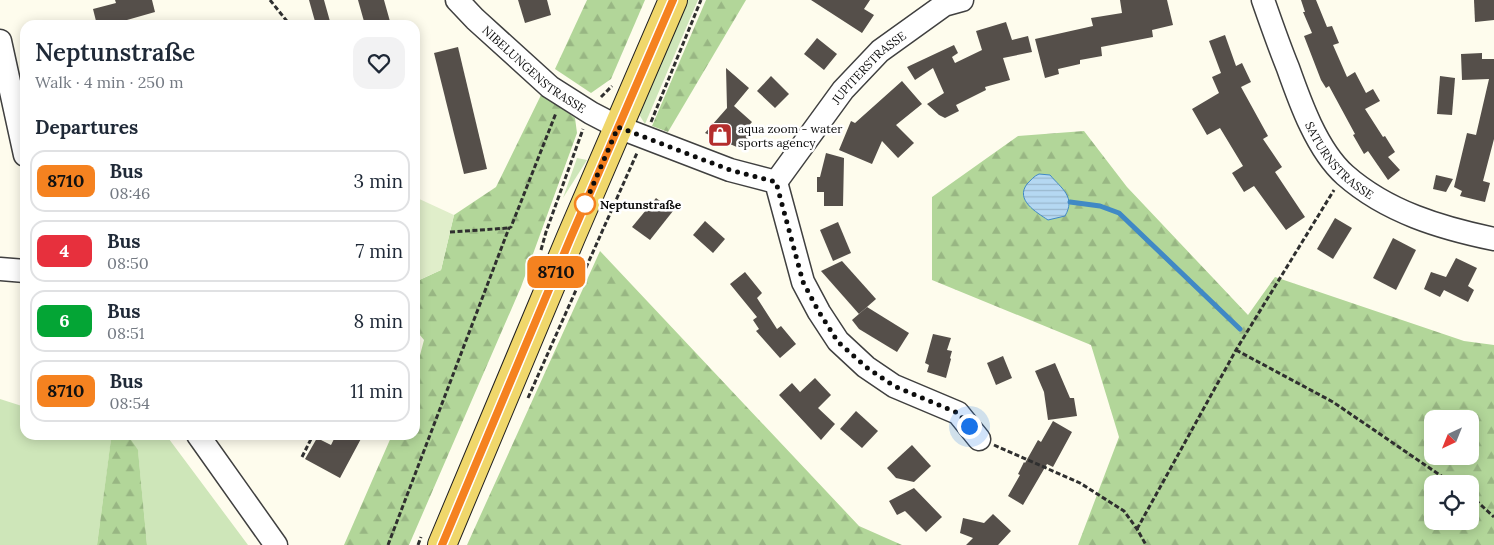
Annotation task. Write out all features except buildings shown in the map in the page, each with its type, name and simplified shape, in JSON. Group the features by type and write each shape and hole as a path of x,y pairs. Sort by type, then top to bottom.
{"main road":[{"path":"442,545 673,0"}],"street":[{"name":"NIBELUNGENSTRASSE","path":"457,0 482,26 550,87 618,127"},
{"name":"SATURNSTRASSE","path":"1263,0 1305,115 1326,152 1344,174 1383,202 1419,218 1494,239"},
{"name":"JUPITERSTRASSE","path":"776,182 843,90 880,52 951,2"},
{"path":"0,41 20,132"},
{"path":"618,127 730,170 776,182 803,282 838,342 866,367 894,386 958,413 980,439"},
{"path":"0,268 20,270"},
{"path":"202,440 276,545"}],"path":[{"path":"270,0 286,20"},
{"path":"388,545 509,228 563,96"},
{"path":"1138,529 1236,350 1344,174"},
{"path":"450,232 509,228"},
{"path":"1236,350 1333,402 1440,475"},
{"path":"980,439 1080,482 1124,511 1138,529 1146,545"},
{"path":"302,457 310,440"},
{"path":"1479,503 1494,517"}],"green space":[{"path":"587,0 645,0 611,79 591,93 555,69"},
{"path":"684,0 698,0 645,124 640,116 641,106"},
{"path":"706,0 746,0 668,132 652,126"},
{"path":"542,93 575,118 577,133 521,287 409,545 344,545 390,440 420,440 420,355 424,340 420,335 420,280 441,270 454,215 496,187"},
{"path":"1084,131 1127,187 1248,315 1275,277 1464,341 1494,345 1494,545 1078,545 1119,437 1091,345 932,280 932,197 1018,136"},
{"path":"577,158 587,160 563,198"},
{"path":"420,199 454,215 441,270 420,280"},
{"path":"600,251 859,526 902,545 467,545"},
{"path":"0,399 20,405 20,440 111,440 97,545 0,545"},
{"path":"111,440 170,440 248,545 147,545 138,451"},
{"path":"111,440 131,440 138,450 147,545 97,545"}],"water":[{"path":"1039,174 1050,175 1063,189 1069,204 1065,216 1048,220 1028,205 1025,200 1024,190 1027,184"}],"waterway":[{"path":"1070,202 1100,206 1119,213 1240,329"}],"bus line":[{"name":"8710","path":"442,545 673,0"}],"place":[{"name":"aqua zoom - water sports agency","path":"720,135"},
{"name":"Neptunstraße","path":"585,204"}],"route":[{"path":"585,204 584,206 618,127 730,170 776,182 803,282 838,342 866,367 894,386 958,413 969,426"}]}
